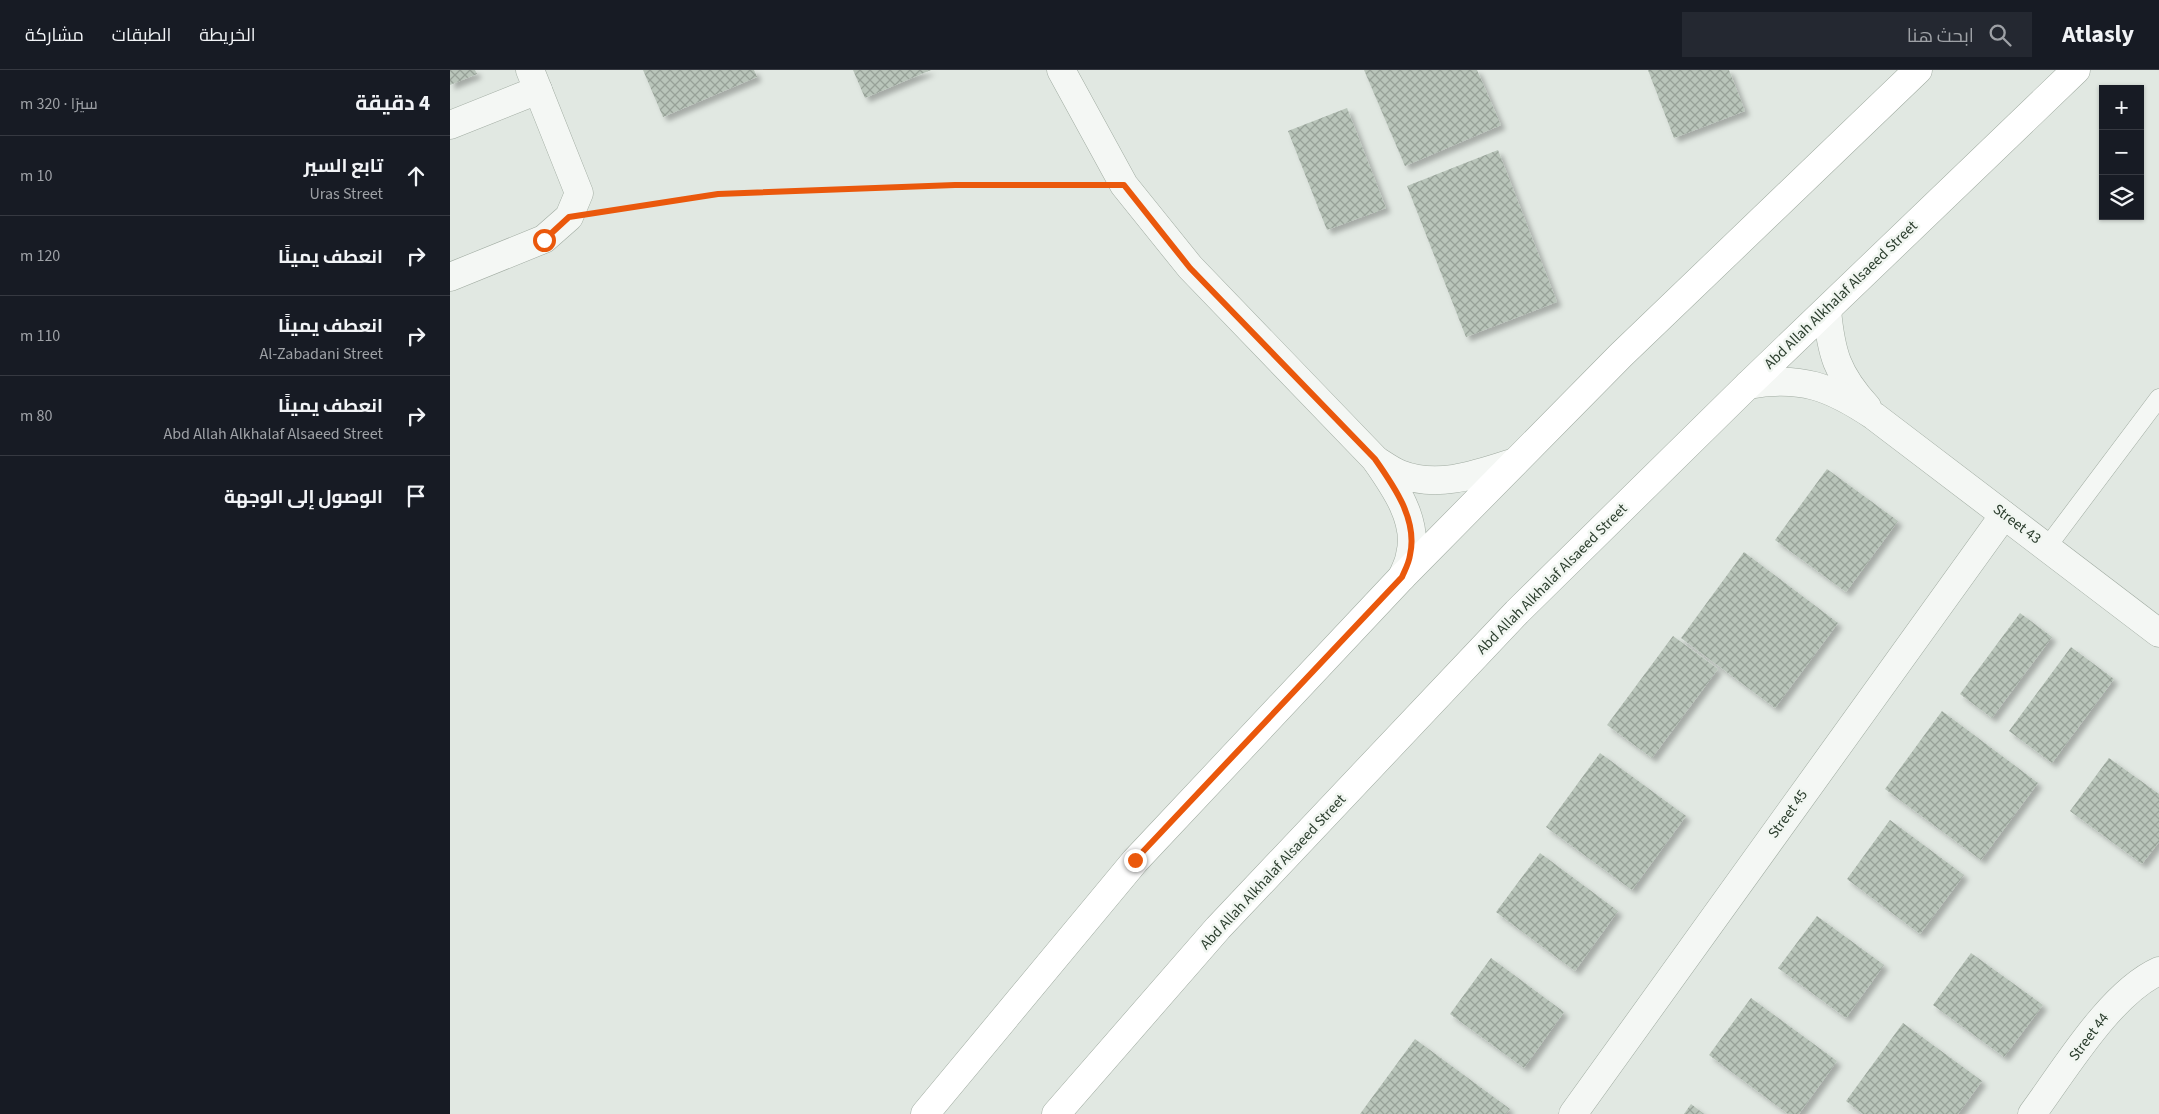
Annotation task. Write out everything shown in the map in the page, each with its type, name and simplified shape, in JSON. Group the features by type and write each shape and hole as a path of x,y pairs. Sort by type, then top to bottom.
{"main road":[{"path":"927,1113 1135,860 1402,577 1621,355 1918,70"},
{"name":"Abd Allah Alkhalaf Alsaeed Street","path":"1056,1114 1218,928 1503,627 2067,74"}],"street":[{"path":"1061,70 1124,185 1190,268 1375,459 1392,483 1400,498 1412,532 1411,554 1402,577"},
{"path":"450,125 534,80 579,193 569,217 544,240 450,277"},
{"name":"Street 43","path":"1827,310 1830,344 1841,372 1856,395 1874,416"},
{"name":"Street 43","path":"1748,385 1772,380 1798,381 1823,388 1851,400 2159,633"},
{"path":"1375,459 1400,474 1431,480 1454,479 1515,462"},
{"name":"Street 45","path":"1572,1114 2004,515"},
{"name":"Street 44","path":"2032,1114 2108,1011 2133,988 2159,971"}],"lane":[{"path":"2047,548 2159,398"}],"path":[{"path":"569,217 718,194 955,185 1124,185"}],"building":[{"path":"450,70 475,70 477,74 450,85"},
{"path":"643,70 754,70 757,77 663,117"},
{"path":"853,70 931,70 865,98"},
{"path":"1364,70 1477,70 1501,125 1405,166"},
{"path":"1648,70 1729,70 1745,111 1674,138"},
{"path":"1347,108 1386,208 1327,230 1288,131"},
{"path":"1498,150 1557,302 1466,337 1407,186"},
{"path":"1827,469 1898,521 1846,592 1775,540"},
{"path":"1744,552 1838,623 1775,708 1681,638"},
{"path":"2020,613 2052,637 1992,718 1960,694"},
{"path":"1673,636 1718,669 1652,758 1607,725"},
{"path":"2071,647 2114,679 2052,763 2009,731"},
{"path":"1942,711 2038,783 1981,860 1885,789"},
{"path":"1600,753 1686,816 1632,890 1546,827"},
{"path":"2109,758 2159,794 2159,842 2142,864 2070,811"},
{"path":"1890,820 1964,875 1920,934 1847,879"},
{"path":"1540,853 1618,911 1575,971 1496,912"},
{"path":"1817,916 1884,965 1846,1018 1778,968"},
{"path":"1971,953 2043,1005 2004,1057 1933,1005"},
{"path":"1491,958 1564,1012 1524,1068 1450,1014"},
{"path":"1751,998 1837,1061 1799,1114 1788,1114 1709,1055"},
{"path":"1903,1023 1982,1081 1958,1114 1863,1114 1846,1101"},
{"path":"1415,1039 1510,1109 1506,1114 1360,1114"},
{"path":"1691,1104 1704,1114 1684,1114"}],"route":[{"path":"544,240 569,217 718,194 955,185 1124,185 1190,268 1375,459 1392,483 1404,505 1412,532 1411,554 1402,577 1135,860"}]}
